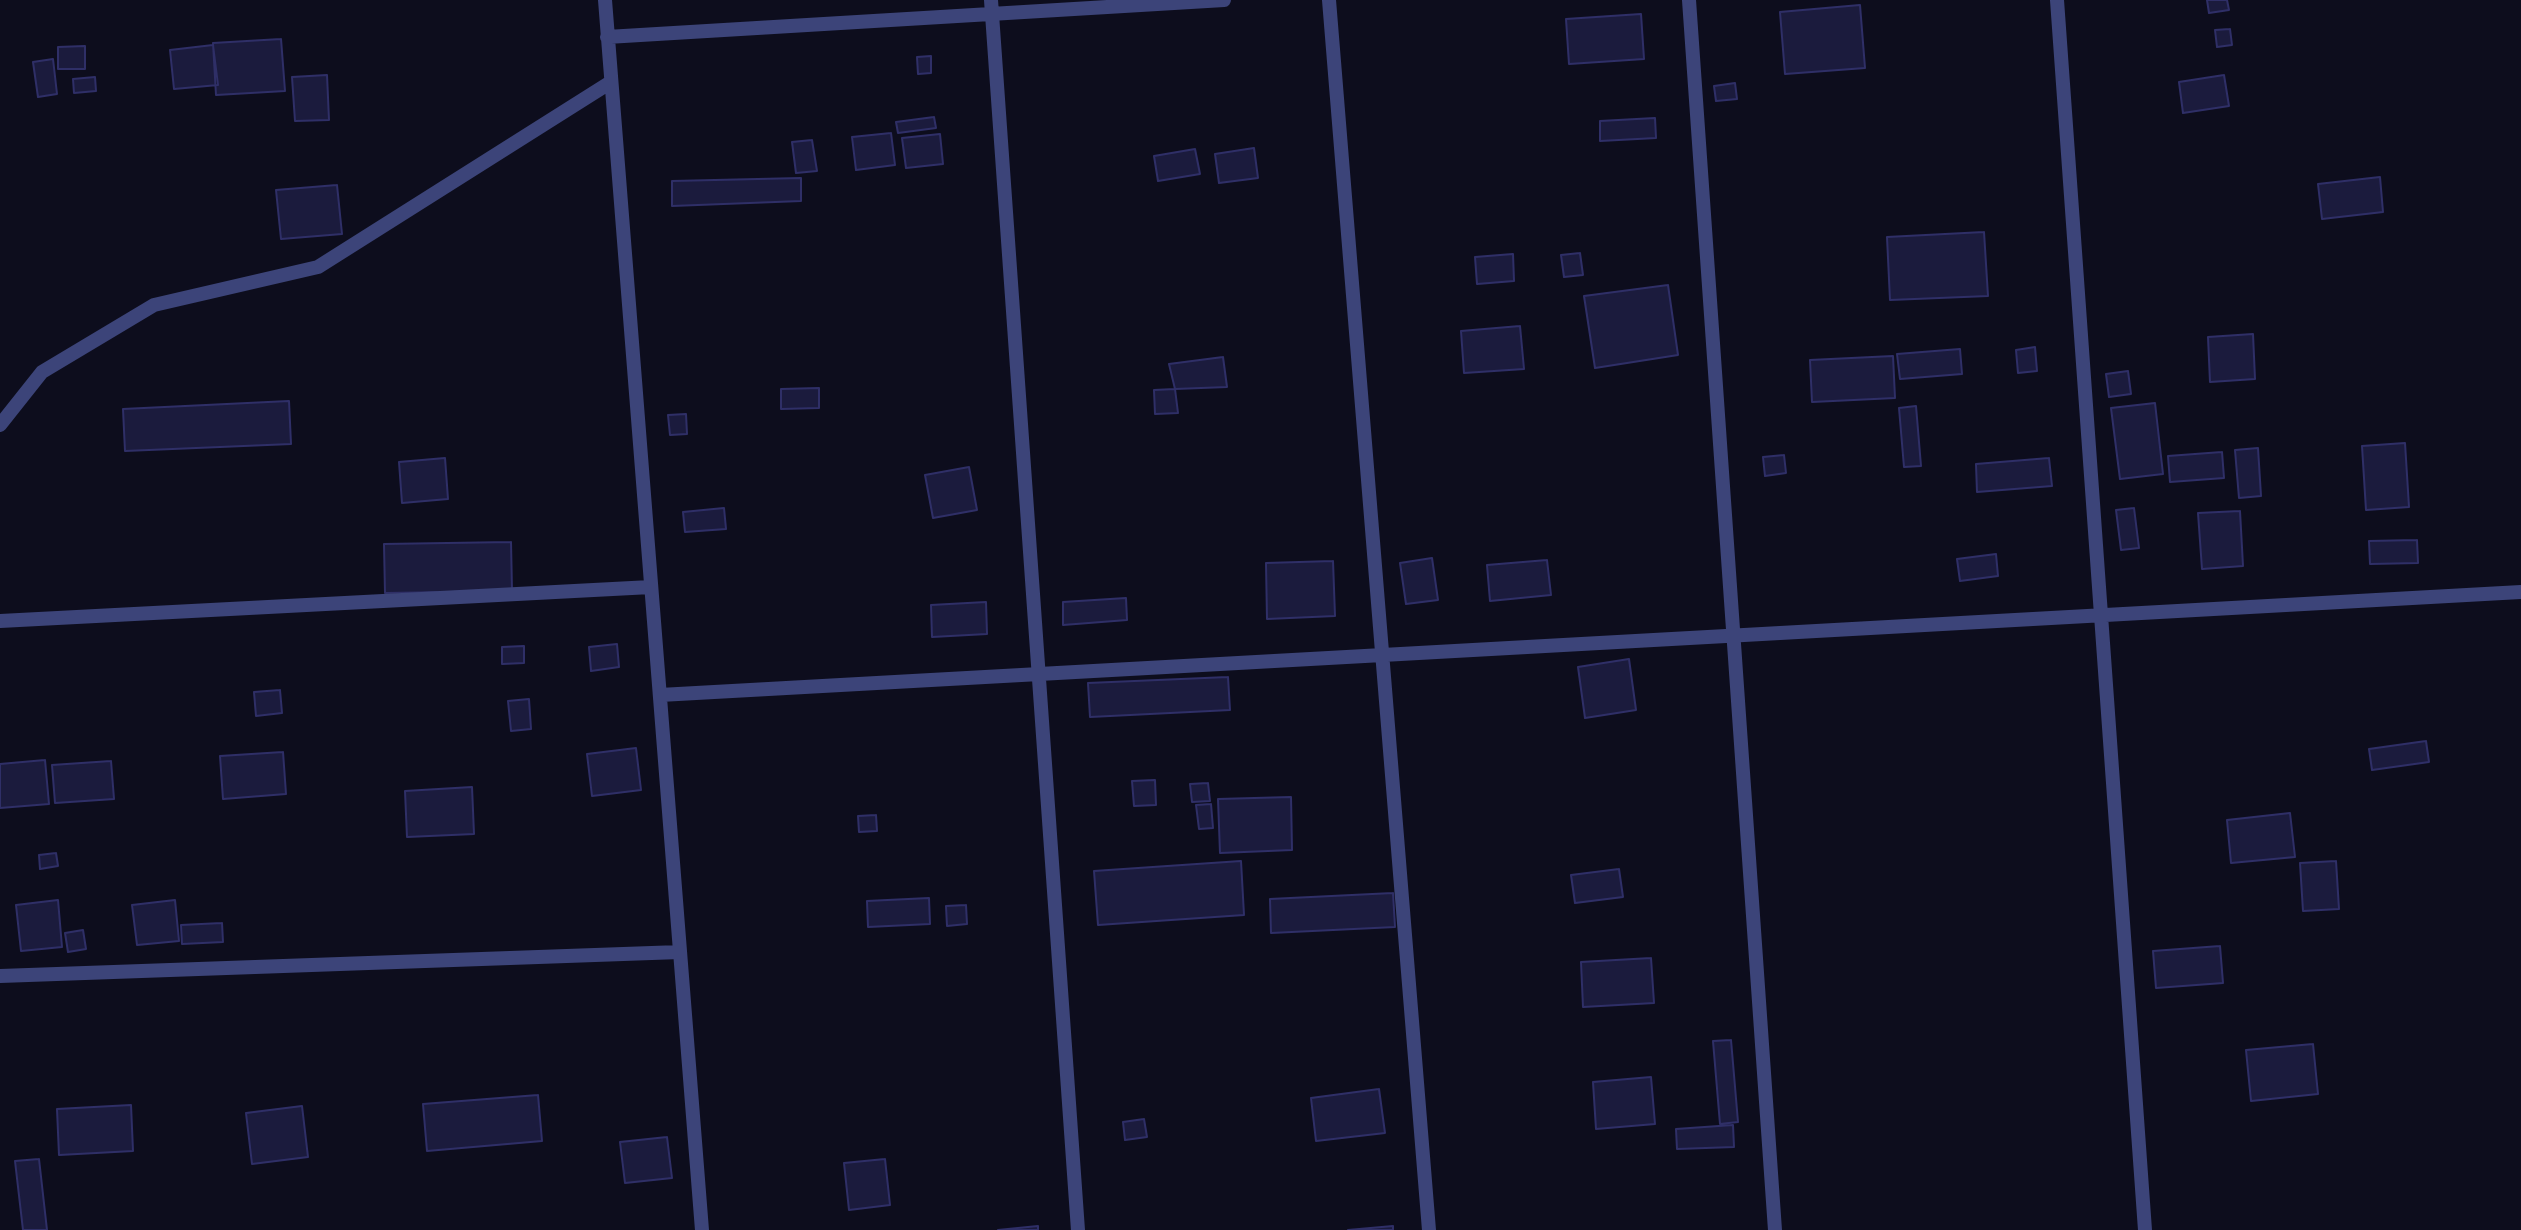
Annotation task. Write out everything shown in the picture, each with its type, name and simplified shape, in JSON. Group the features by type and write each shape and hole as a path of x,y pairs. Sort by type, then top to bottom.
{"street":[{"path":"605,0 702,1230"},
{"path":"607,37 991,7 1224,0"},
{"path":"1329,0 1429,1230"},
{"path":"1689,0 1775,1230"},
{"path":"2057,0 2145,1230"},
{"path":"991,7 1078,1230"},
{"path":"0,425 42,372 154,305 318,267 611,82"},
{"path":"0,621 651,587"},
{"path":"660,695 2521,592"},
{"path":"0,976 680,952"}],"building":[{"path":"2207,0 2227,0 2229,10 2209,13"},
{"path":"1860,5 1865,68 1785,74 1780,12"},
{"path":"1641,14 1644,59 1569,64 1566,19"},
{"path":"2230,29 2232,45 2217,47 2215,30"},
{"path":"281,39 285,91 216,95 213,43"},
{"path":"213,45 218,85 174,89 170,50"},
{"path":"85,46 85,69 58,69 58,47"},
{"path":"931,56 931,73 918,74 917,57"},
{"path":"53,59 57,94 38,97 33,62"},
{"path":"327,75 329,120 295,121 292,77"},
{"path":"2224,75 2229,106 2183,113 2179,82"},
{"path":"95,77 96,91 74,93 73,79"},
{"path":"1735,83 1737,99 1716,101 1714,86"},
{"path":"934,117 936,128 898,133 896,122"},
{"path":"1655,118 1656,138 1600,141 1600,121"},
{"path":"891,133 895,165 856,170 852,137"},
{"path":"940,134 943,164 906,168 902,138"},
{"path":"812,140 817,171 796,173 792,142"},
{"path":"1254,148 1258,178 1219,183 1215,154"},
{"path":"1195,149 1200,174 1158,181 1154,156"},
{"path":"2380,177 2383,212 2322,219 2318,184"},
{"path":"801,178 801,201 672,206 672,181"},
{"path":"337,185 342,234 281,239 276,190"},
{"path":"1984,232 1988,296 1890,300 1887,237"},
{"path":"1580,253 1583,275 1564,277 1561,255"},
{"path":"1513,254 1514,281 1477,284 1475,257"},
{"path":"1668,285 1678,355 1595,368 1584,296"},
{"path":"1520,326 1524,369 1464,373 1461,331"},
{"path":"2253,334 2255,379 2210,382 2208,337"},
{"path":"2035,347 2037,371 2018,373 2016,350"},
{"path":"1960,349 1962,374 1900,379 1897,354"},
{"path":"1893,356 1895,398 1812,402 1810,360"},
{"path":"1223,357 1227,387 1175,389 1169,364"},
{"path":"2128,371 2131,394 2109,397 2106,374"},
{"path":"819,388 819,408 781,409 781,389"},
{"path":"1175,389 1178,413 1155,414 1154,390"},
{"path":"289,401 291,444 125,451 123,409"},
{"path":"2155,403 2163,474 2120,479 2111,408"},
{"path":"1916,406 1921,466 1904,467 1899,408"},
{"path":"686,414 687,434 670,435 668,415"},
{"path":"2405,443 2409,507 2366,510 2362,446"},
{"path":"2258,448 2261,496 2239,498 2235,450"},
{"path":"2222,452 2224,478 2170,482 2168,456"},
{"path":"1784,455 1786,473 1765,476 1763,457"},
{"path":"445,458 448,499 402,503 399,462"},
{"path":"2049,458 2052,486 1977,492 1976,464"},
{"path":"969,467 977,510 933,518 925,475"},
{"path":"724,508 726,529 685,532 683,512"},
{"path":"2134,508 2139,548 2121,550 2116,510"},
{"path":"2240,511 2243,566 2202,569 2198,513"},
{"path":"2417,540 2418,563 2370,564 2369,541"},
{"path":"511,542 512,591 385,593 384,544"},
{"path":"1996,554 1998,576 1960,581 1957,559"},
{"path":"1432,558 1438,600 1406,604 1400,563"},
{"path":"1547,560 1551,595 1490,601 1487,565"},
{"path":"1333,561 1335,616 1267,619 1266,563"},
{"path":"1126,598 1127,620 1063,625 1063,602"},
{"path":"986,602 987,634 932,637 931,605"},
{"path":"617,644 619,667 591,671 589,647"},
{"path":"524,646 524,663 502,664 502,647"},
{"path":"1629,659 1636,710 1585,718 1578,667"},
{"path":"1228,677 1230,710 1090,717 1088,683"},
{"path":"280,690 282,713 256,716 254,692"},
{"path":"529,699 531,729 511,731 508,701"},
{"path":"2426,741 2429,762 2372,770 2369,749"},
{"path":"636,748 641,790 592,796 587,754"},
{"path":"283,752 286,794 223,799 220,756"},
{"path":"45,760 49,804 0,808 0,764"},
{"path":"111,761 114,799 55,803 52,765"},
{"path":"1155,780 1156,805 1134,806 1132,781"},
{"path":"1208,783 1210,801 1192,802 1190,784"},
{"path":"472,787 474,834 407,837 405,791"},
{"path":"1291,797 1292,850 1220,853 1218,799"},
{"path":"1211,804 1213,828 1199,829 1196,805"},
{"path":"2290,813 2295,857 2231,863 2227,820"},
{"path":"876,815 877,831 859,832 858,816"},
{"path":"56,853 58,866 40,869 39,855"},
{"path":"1241,861 1244,915 1098,925 1094,871"},
{"path":"2336,861 2339,909 2303,911 2300,863"},
{"path":"1619,869 1623,897 1575,903 1571,875"},
{"path":"1393,893 1395,927 1271,933 1270,899"},
{"path":"929,898 930,924 868,927 867,901"},
{"path":"58,900 62,947 21,951 16,905"},
{"path":"175,900 179,941 137,945 132,905"},
{"path":"966,905 967,924 947,926 946,906"},
{"path":"222,923 223,942 182,944 181,925"},
{"path":"83,930 86,949 68,952 65,933"},
{"path":"2220,946 2223,983 2156,988 2153,951"},
{"path":"1651,958 1654,1003 1583,1007 1581,962"},
{"path":"1731,1040 1738,1122 1720,1124 1713,1041"},
{"path":"2313,1044 2318,1094 2251,1101 2246,1050"},
{"path":"1651,1077 1655,1124 1596,1129 1593,1082"},
{"path":"1379,1089 1385,1133 1316,1141 1311,1098"},
{"path":"538,1095 542,1141 427,1151 423,1104"},
{"path":"131,1105 133,1151 59,1155 57,1109"},
{"path":"302,1106 308,1157 252,1164 246,1113"},
{"path":"1144,1119 1147,1137 1125,1140 1123,1122"},
{"path":"1733,1125 1734,1147 1677,1149 1676,1129"},
{"path":"667,1137 672,1178 625,1183 620,1142"},
{"path":"39,1159 47,1230 23,1230 15,1161"},
{"path":"885,1159 890,1205 849,1210 844,1163"},
{"path":"1038,1226 1038,1230 998,1230"},
{"path":"1393,1226 1393,1230 1348,1230"}]}
